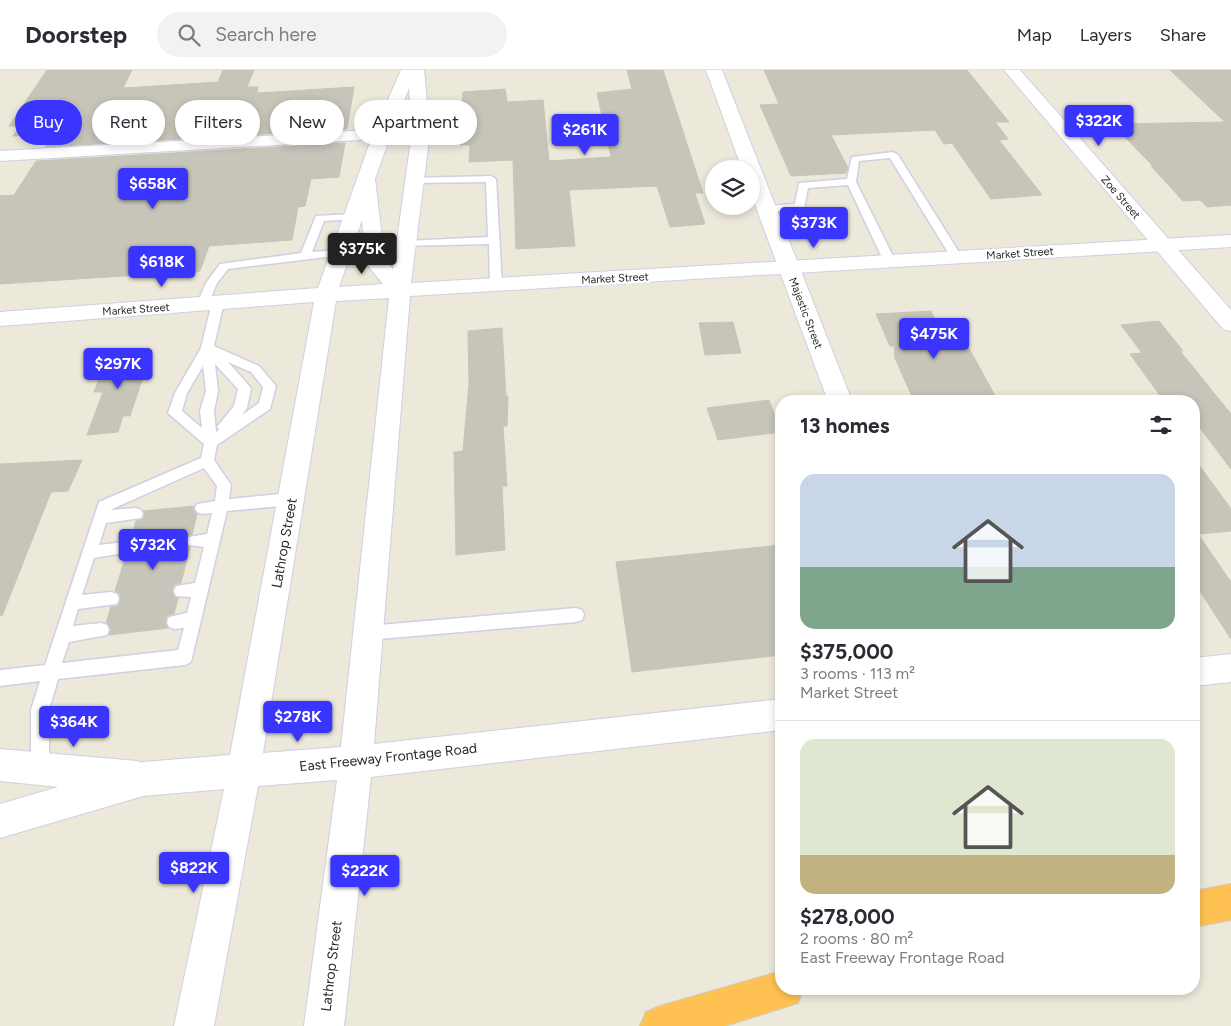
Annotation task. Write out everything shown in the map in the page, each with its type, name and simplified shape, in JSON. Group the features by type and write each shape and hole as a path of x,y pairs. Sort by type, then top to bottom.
{"highway":[{"path":"1200,907 1231,902"},
{"path":"660,1026 775,992"}],"street":[{"name":"Lathrop Street","path":"396,100 409,70"},
{"name":"Lathrop Street","path":"416,70 418,100"},
{"name":"Majestic Street","path":"714,70 748,160"},
{"name":"Zoe Street","path":"1012,70 1231,324"},
{"path":"0,156 354,136"},
{"name":"Lathrop Street","path":"194,1026 244,771 326,295 378,145"},
{"name":"Lathrop Street","path":"324,1026 356,762 400,291 419,145"},
{"path":"367,175 375,262 400,291"},
{"name":"Majestic Street","path":"760,193 838,395"},
{"name":"Market Street","path":"0,319 326,295 1231,240"},
{"path":"1200,671 1231,668"},
{"name":"East Freeway Frontage Road","path":"0,821 143,779 356,762 775,716"},
{"path":"0,765 143,779"}],"lane":[{"path":"890,262 851,182 855,158 894,155 956,257"},
{"path":"415,180 491,179 496,286"},
{"path":"766,209 800,207 803,185 851,182"},
{"path":"305,256 320,218 352,217"},
{"path":"406,244 494,240"},
{"path":"0,678 185,657 221,506 224,484 207,461 211,442 206,411 212,391 207,348 212,283 224,266 339,253"},
{"path":"207,348 255,369 270,386 266,406 211,442"},
{"path":"207,348 181,393 175,413 211,442"},
{"path":"207,348 245,388 240,408 211,442"},
{"path":"40,769 40,710 104,506 207,461"},
{"path":"202,508 291,499"},
{"path":"100,518 136,514"},
{"path":"194,541 212,540"},
{"path":"89,552 125,548"},
{"path":"182,591 200,590"},
{"path":"72,603 111,599"},
{"path":"368,633 576,615"},
{"path":"175,622 193,620"},
{"path":"62,635 101,630"}],"path":[{"path":"294,713 336,708"}],"building":[{"path":"47,70 132,70 123,88 218,82 223,70 254,70 247,87 258,87 257,93 354,87 347,129 344,129 344,100 270,100 270,134 260,134 260,100 175,100 175,139 165,140 165,100 92,100 92,144 82,145 82,100 27,100"},
{"path":"627,70 663,70 703,193 695,193 705,224 670,227 657,186 569,190 575,246 516,249 513,160 469,162 470,145 477,145 477,100 463,100 463,92 505,89 507,102 543,100 549,161 611,157 597,93 632,89"},
{"path":"764,70 967,70 1009,122 995,122 1008,139 999,140 1042,195 991,199 952,143 944,144 935,130 831,135 848,168 846,173 791,176 760,105 779,104"},
{"path":"1170,70 1231,70 1231,205 1207,207 1200,200 1183,201 1119,131 1124,131 1118,124 1225,122"},
{"path":"15,117 15,126 9,126"},
{"path":"345,143 339,177 311,179 305,206 298,207 292,240 209,246 200,271 0,284 0,196 14,195 36,161 311,145 344,145"},
{"path":"46,145 79,145 45,147"},
{"path":"931,311 941,333 960,332 995,395 911,395 895,358 894,346 890,346 876,314"},
{"path":"1159,321 1183,351 1180,351 1231,414 1231,469 1200,428 1200,395 1160,395 1130,354 1142,353 1121,325"},
{"path":"733,322 741,353 705,355 699,323"},
{"path":"502,328 506,396 508,396 507,426 503,426 507,486 502,486 505,550 456,555 454,452 463,451 469,384 468,331"},
{"path":"152,350 130,416 123,416 118,432 87,435 103,392 94,392 109,354"},
{"path":"769,400 775,416 775,433 718,440 707,408"},
{"path":"82,460 68,491 51,492 2,616 0,615 0,464"},
{"path":"1200,466 1231,509 1231,531 1200,534"},
{"path":"194,506 193,509 197,514 192,535 187,536 185,540 190,547 181,583 174,585 172,590 174,597 178,598 174,614 167,616 165,621 168,628 109,635 111,629 106,623 111,607 117,606 121,600 119,593 115,591 126,555 132,553 134,549 130,542 136,521 143,519 145,515 143,511"},
{"path":"1200,537 1231,582 1231,639 1200,591"},
{"path":"775,546 775,656 632,672 616,562"}]}
